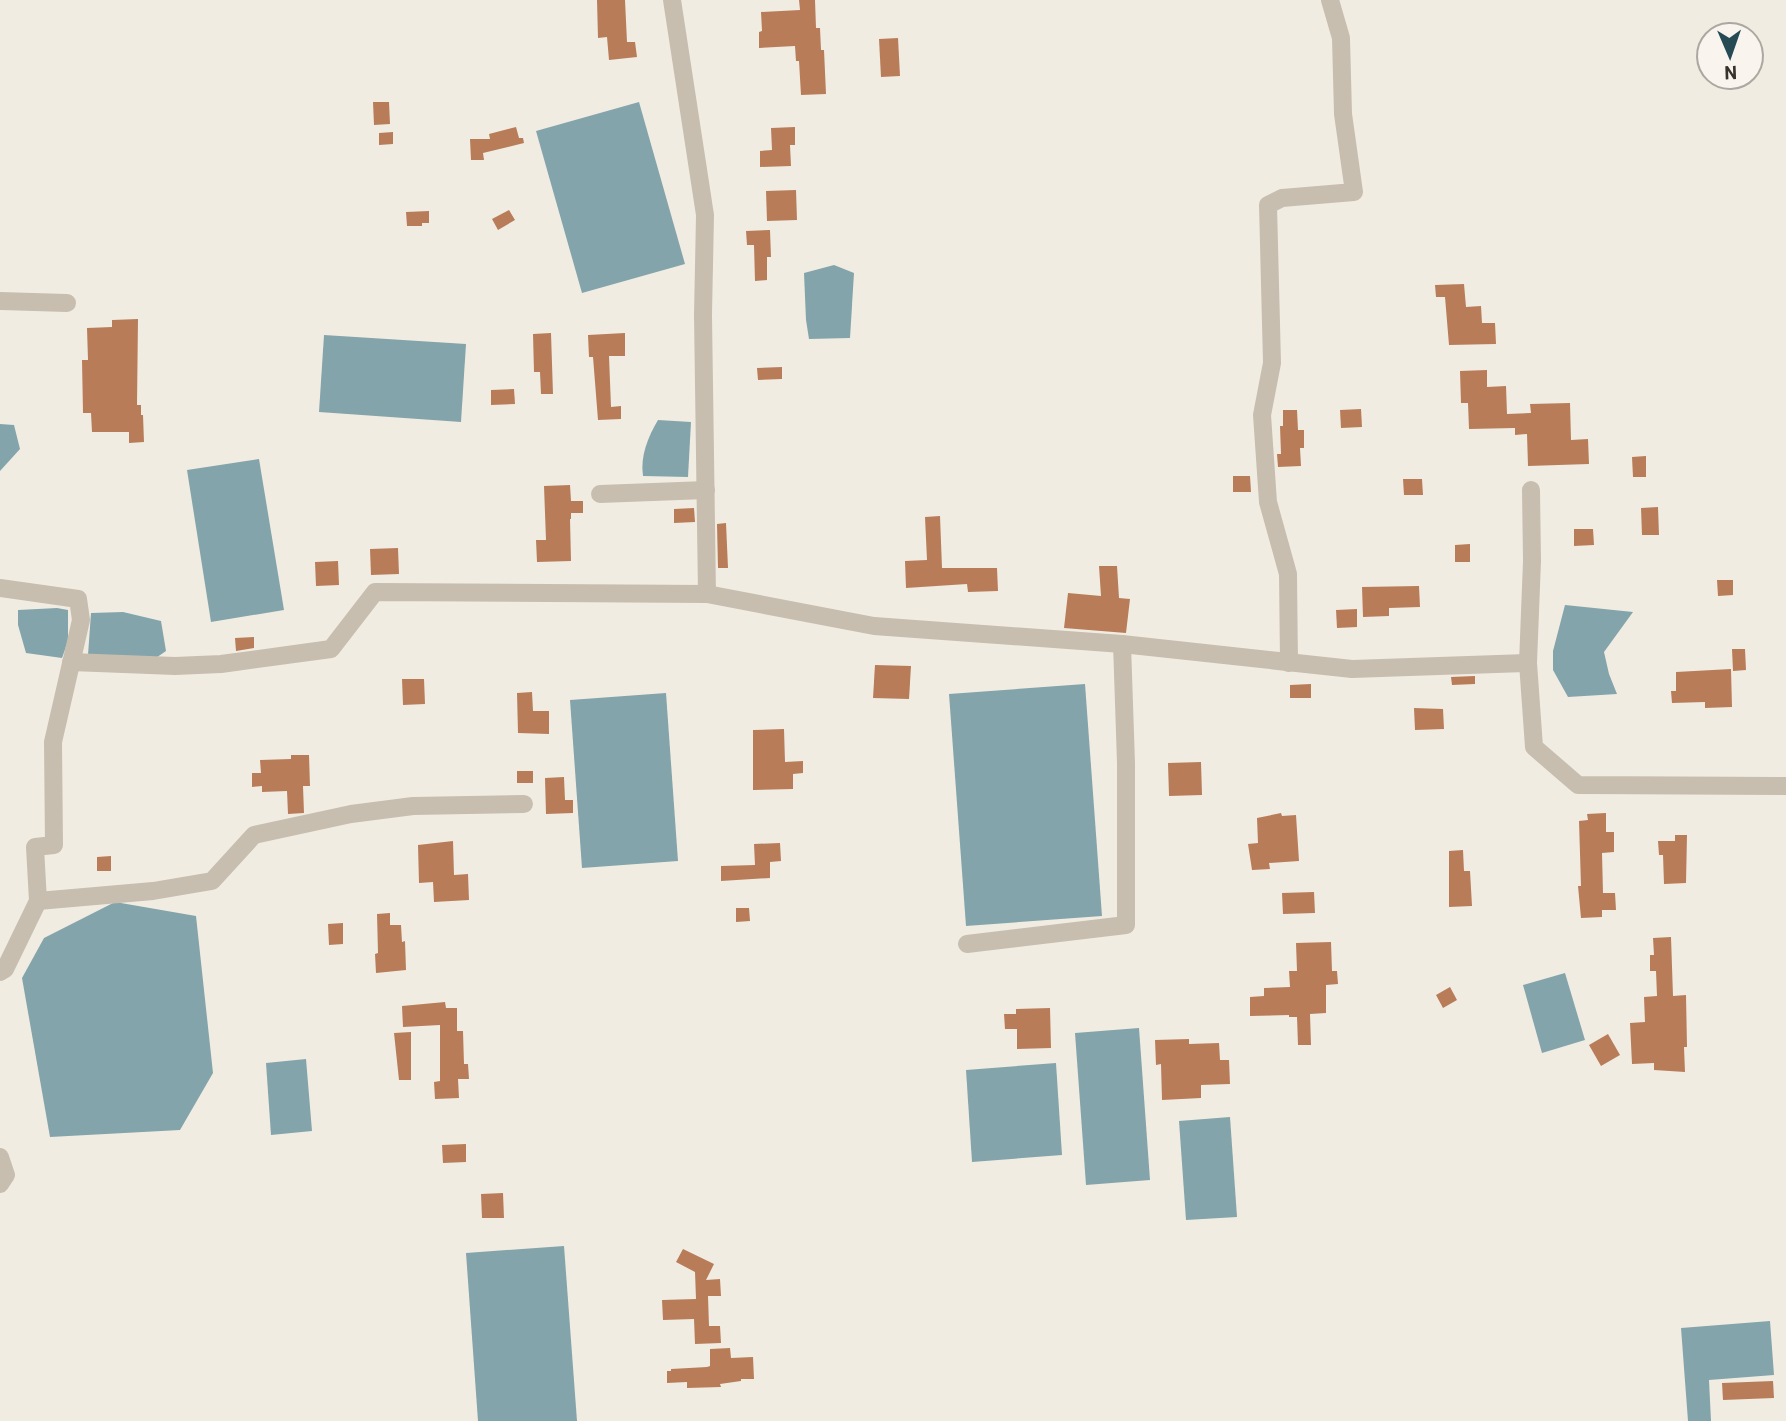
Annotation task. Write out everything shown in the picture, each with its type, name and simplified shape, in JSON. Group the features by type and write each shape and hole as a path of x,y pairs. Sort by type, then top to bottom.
{"street":[{"path":"672,0 705,215 703,315 707,594"},
{"path":"1289,663 1288,574 1268,502 1262,415 1272,363 1268,205 1282,198 1354,192 1343,114 1340,38 1330,0"},
{"path":"0,301 67,303"},
{"path":"600,494 706,490"},
{"path":"1531,490 1532,561 1528,663 1534,747 1578,785 1786,786"},
{"path":"0,588 78,598 81,620 53,742 54,845 35,848 38,901 5,969 0,972"},
{"path":"71,662 175,666 221,664 331,649 375,592 707,594 874,626 1122,644 1352,669 1528,663"},
{"path":"967,944 1126,925 1126,764 1122,644"},
{"path":"38,901 153,891 212,881 254,835 351,814 413,806 524,804"},
{"path":"0,1157 6,1175 0,1184"}],"water":[{"path":"639,102 685,264 582,293 536,131"},
{"path":"834,265 854,273 850,338 809,339 804,273"},
{"path":"324,335 466,344 461,422 319,412"},
{"path":"658,420 691,422 688,477 643,476 646,447"},
{"path":"0,424 14,425 20,449 0,471"},
{"path":"259,459 284,610 211,622 187,470"},
{"path":"1565,605 1633,612 1604,652 1617,694 1568,697 1553,670 1553,651"},
{"path":"18,610 68,610 68,641 62,658 26,653 18,625"},
{"path":"123,612 161,621 166,651 153,660 88,655 91,613"},
{"path":"1085,684 1102,916 966,926 949,694"},
{"path":"666,693 678,861 582,868 570,700"},
{"path":"115,902 196,916 213,1073 180,1130 50,1137 22,978 44,938"},
{"path":"1565,973 1585,1040 1542,1053 1523,985"},
{"path":"1139,1028 1150,1180 1086,1185 1075,1033"},
{"path":"306,1059 312,1131 271,1135 266,1063"},
{"path":"1056,1063 1062,1155 972,1162 966,1070"},
{"path":"1230,1117 1237,1217 1186,1220 1179,1121"},
{"path":"564,1246 577,1421 478,1421 466,1253"},
{"path":"1770,1321 1774,1375 1709,1380 1711,1421 1688,1421 1681,1328"}],"building":[{"path":"597,0 625,0 627,42 635,42 637,57 609,60 607,37 598,38"},
{"path":"799,0 815,0 816,28 820,28 821,50 824,50 826,94 801,95 799,61 796,61 795,46 759,48 761,12 800,10"},
{"path":"898,38 900,76 881,77 879,39"},
{"path":"373,102 389,102 390,124 374,125"},
{"path":"516,127 519,138 523,138 524,143 483,153 484,160 471,160 470,139 490,139 489,134"},
{"path":"795,127 795,145 790,145 791,166 760,167 760,151 772,150 771,128"},
{"path":"393,132 393,144 379,145 379,133"},
{"path":"796,190 797,220 767,221 766,191"},
{"path":"509,210 515,220 498,230 492,219"},
{"path":"429,211 429,223 407,226 406,212"},
{"path":"770,230 771,257 767,257 767,280 755,281 754,245 747,245 746,231"},
{"path":"1464,284 1466,307 1481,306 1482,323 1495,323 1496,344 1449,345 1445,297 1436,297 1435,285"},
{"path":"138,319 137,405 141,405 143,415 144,442 129,443 129,432 92,432 91,413 83,413 82,360 88,360 87,328 112,327 112,320"},
{"path":"551,333 553,394 541,394 540,372 534,372 533,334"},
{"path":"625,333 625,356 609,356 611,407 621,406 621,419 598,420 593,357 589,357 588,335"},
{"path":"782,367 782,379 758,380 757,368"},
{"path":"1487,370 1487,387 1506,386 1507,414 1531,413 1530,404 1570,403 1571,440 1588,439 1589,464 1528,466 1527,434 1515,435 1515,428 1469,429 1468,403 1461,403 1460,371"},
{"path":"514,389 515,404 491,405 491,390"},
{"path":"1361,409 1362,427 1341,428 1340,410"},
{"path":"1283,410 1297,410 1298,430 1304,430 1304,448 1300,448 1301,466 1278,467 1277,454 1281,454 1280,426 1283,426"},
{"path":"1646,456 1646,477 1633,477 1632,457"},
{"path":"1233,476 1250,476 1251,492 1233,492"},
{"path":"1403,479 1422,479 1423,495 1404,495"},
{"path":"570,485 571,501 583,501 583,513 571,513 571,561 537,562 536,540 546,540 544,486"},
{"path":"1658,507 1659,535 1642,535 1641,508"},
{"path":"694,508 695,522 674,523 674,509"},
{"path":"940,516 942,568 997,568 998,591 968,592 967,584 906,588 905,561 927,560 925,517"},
{"path":"726,523 728,568 718,568 717,524"},
{"path":"1574,529 1593,529 1594,545 1574,546"},
{"path":"1470,544 1470,562 1455,562 1455,545"},
{"path":"398,548 399,574 371,575 370,549"},
{"path":"338,561 339,585 316,586 315,562"},
{"path":"1099,566 1117,566 1119,598 1130,599 1126,633 1064,628 1068,593 1101,596"},
{"path":"1717,580 1733,580 1733,595 1718,596"},
{"path":"1419,586 1420,607 1389,608 1389,616 1363,617 1362,587"},
{"path":"1357,609 1357,627 1337,628 1336,610"},
{"path":"254,637 254,648 236,651 235,638"},
{"path":"1732,649 1745,649 1746,670 1733,671"},
{"path":"875,665 911,666 909,699 873,698"},
{"path":"1731,669 1732,707 1705,708 1705,702 1672,703 1671,691 1676,691 1676,672"},
{"path":"1475,676 1475,684 1452,685 1451,677"},
{"path":"402,679 424,679 425,704 403,705"},
{"path":"1311,684 1311,698 1290,698 1290,685"},
{"path":"532,692 533,711 549,711 549,734 518,733 517,693"},
{"path":"1414,708 1443,709 1444,729 1415,730"},
{"path":"784,729 785,762 803,761 803,773 793,774 793,789 753,790 753,730"},
{"path":"291,755 309,755 310,786 303,786 304,813 288,814 287,791 262,792 262,786 252,787 252,773 261,773 260,760 291,759"},
{"path":"1201,762 1202,795 1169,796 1168,763"},
{"path":"517,771 533,771 533,783 517,783"},
{"path":"564,777 565,800 573,800 573,813 546,814 545,778"},
{"path":"1281,813 1282,816 1296,815 1299,861 1269,863 1270,869 1252,870 1248,844 1258,843 1257,818"},
{"path":"1606,813 1606,832 1614,832 1614,852 1602,853 1603,893 1615,893 1616,910 1602,910 1602,917 1581,918 1578,886 1581,886 1579,821 1588,820 1587,814"},
{"path":"1675,835 1687,835 1686,883 1664,884 1663,855 1659,855 1658,841 1675,841"},
{"path":"453,841 454,875 468,874 469,900 434,902 433,882 419,883 418,845"},
{"path":"780,843 781,861 770,862 770,878 721,881 721,866 755,865 754,844"},
{"path":"1463,850 1464,871 1470,871 1472,906 1449,907 1449,851"},
{"path":"111,856 111,871 97,871 97,857"},
{"path":"1314,892 1315,913 1283,914 1282,893"},
{"path":"736,908 749,908 750,921 736,922"},
{"path":"390,913 390,925 401,925 402,942 405,941 406,970 376,973 377,914"},
{"path":"343,923 343,944 329,945 328,924"},
{"path":"1671,937 1673,996 1686,995 1685,1072 1654,1070 1654,1063 1632,1064 1630,1023 1645,1022 1644,997 1657,996 1656,971 1650,971 1650,955 1654,955 1653,938"},
{"path":"1331,942 1332,971 1337,971 1338,984 1326,985 1326,1013 1310,1014 1311,1045 1298,1045 1297,1017 1250,1016 1250,997 1264,996 1264,988 1290,987 1289,971 1297,971 1296,943"},
{"path":"1450,987 1457,1000 1443,1008 1436,995"},
{"path":"445,1002 446,1008 457,1008 457,1031 463,1031 464,1064 468,1064 469,1079 458,1079 459,1098 435,1099 434,1082 440,1081 440,1025 403,1027 402,1006"},
{"path":"1050,1008 1051,1048 1017,1049 1017,1029 1005,1029 1004,1014 1016,1014 1016,1009"},
{"path":"411,1032 411,1080 399,1080 394,1033"},
{"path":"1608,1034 1620,1055 1601,1066 1589,1045"},
{"path":"1189,1039 1189,1044 1219,1043 1220,1060 1229,1060 1230,1084 1201,1085 1201,1098 1162,1100 1161,1064 1156,1065 1155,1040"},
{"path":"466,1144 466,1162 443,1163 442,1145"},
{"path":"503,1193 504,1218 482,1218 481,1194"},
{"path":"683,1249 714,1264 706,1280 720,1279 721,1296 708,1296 709,1326 720,1326 721,1343 695,1344 694,1319 663,1320 662,1300 696,1299 695,1272 676,1262"},
{"path":"730,1348 731,1358 753,1357 754,1379 720,1384 721,1387 687,1388 687,1382 667,1383 667,1371 710,1366 710,1349"},
{"path":"1773,1381 1774,1398 1723,1400 1722,1383"}]}
